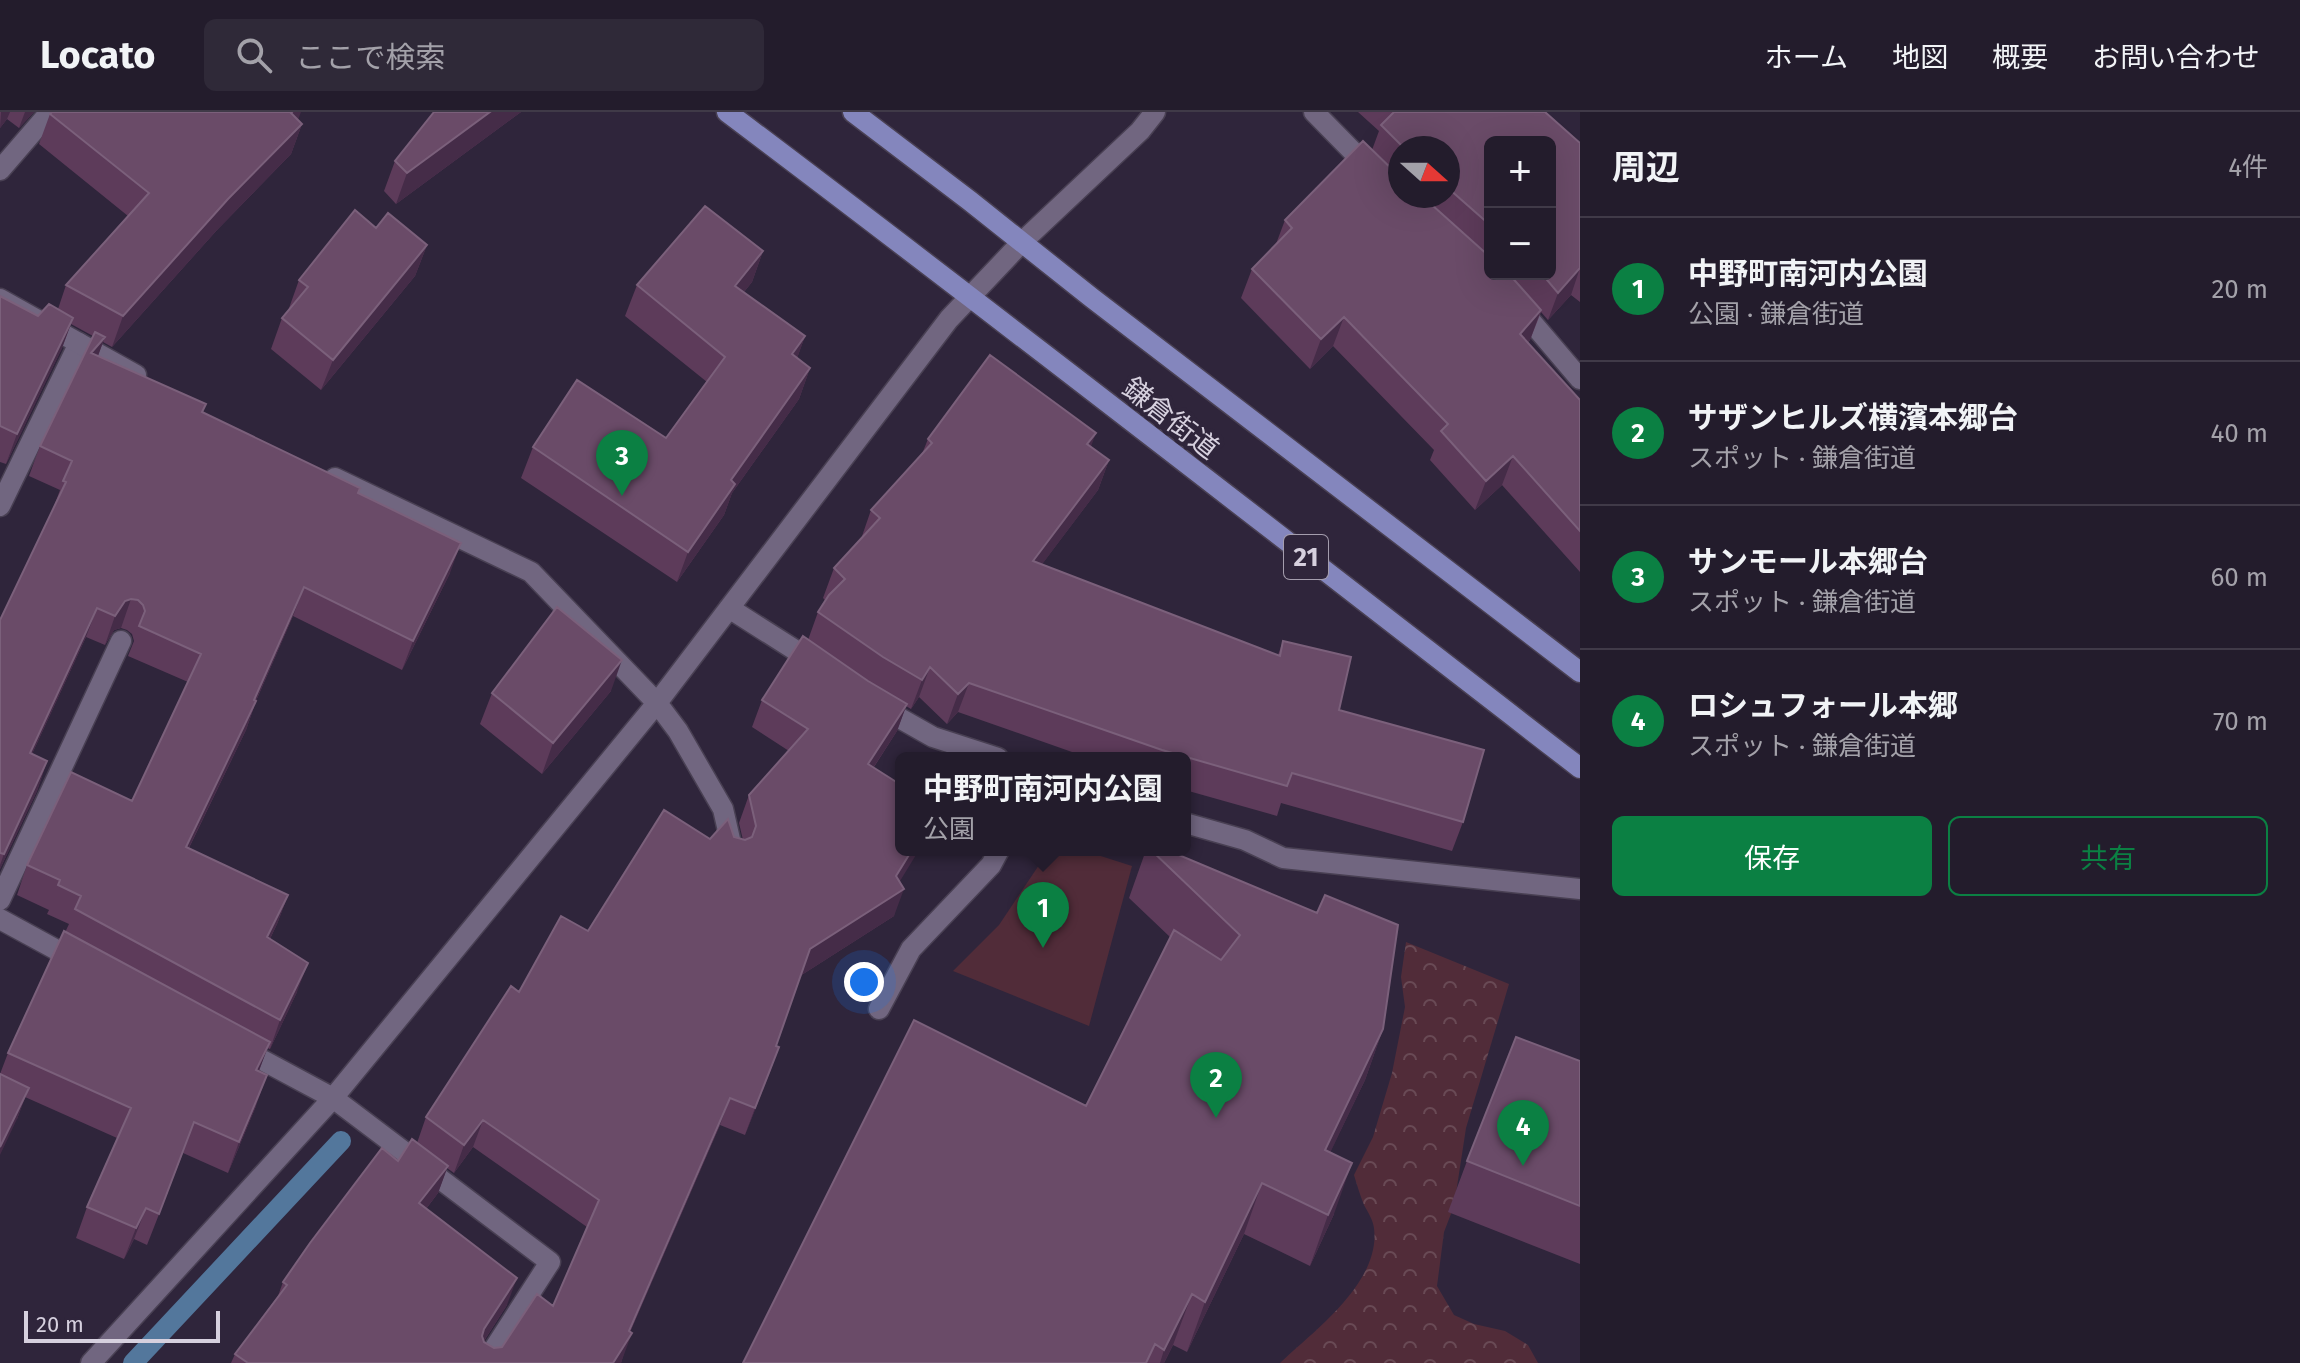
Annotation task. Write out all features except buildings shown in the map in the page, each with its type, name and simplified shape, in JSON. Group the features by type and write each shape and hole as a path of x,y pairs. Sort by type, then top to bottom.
{"main road":[{"name":"鎌倉街道","path":"727,112 920,257 1580,768"},
{"name":"鎌倉街道","path":"853,112 1580,672"}],"street":[{"path":"0,170 50,112"},
{"path":"91,1363 333,1098 731,610 949,319 1021,243 1140,131 1155,112"},
{"path":"1314,112 1384,184"},
{"path":"1501,289 1513,299 1580,379"},
{"path":"0,299 148,382"},
{"path":"0,506 79,343"},
{"path":"317,469 531,572 657,703 678,731 723,809 733,855"},
{"path":"731,610 830,674"},
{"path":"0,900 121,641"},
{"path":"865,698 933,737 979,752"},
{"path":"1191,825 1245,840 1283,858 1580,889"},
{"path":"879,1009 911,949 991,865 996,856"},
{"path":"0,919 97,971"},
{"path":"222,1039 333,1098 550,1262 485,1363"}],"green space":[{"path":"1045,856 1101,856 1132,866 1089,1026 953,971 999,925"},
{"path":"1406,942 1509,984 1466,1128 1454,1206 1444,1232 1437,1286 1454,1315 1474,1324 1505,1331 1528,1345 1538,1363 1280,1363 1327,1320 1357,1286 1373,1248 1373,1225 1354,1175 1373,1137 1392,1073 1405,1007 1401,977"}],"waterway":[{"path":"133,1363 341,1141"}],"place":[{"name":"サンモール本郷台","path":"622,496"},
{"name":"中野町南河内公園","path":"1043,948"},
{"name":"サザンヒルズ横濱本郷台","path":"1216,1118"},
{"name":"ロシュフォール本郷","path":"1523,1166"}]}
